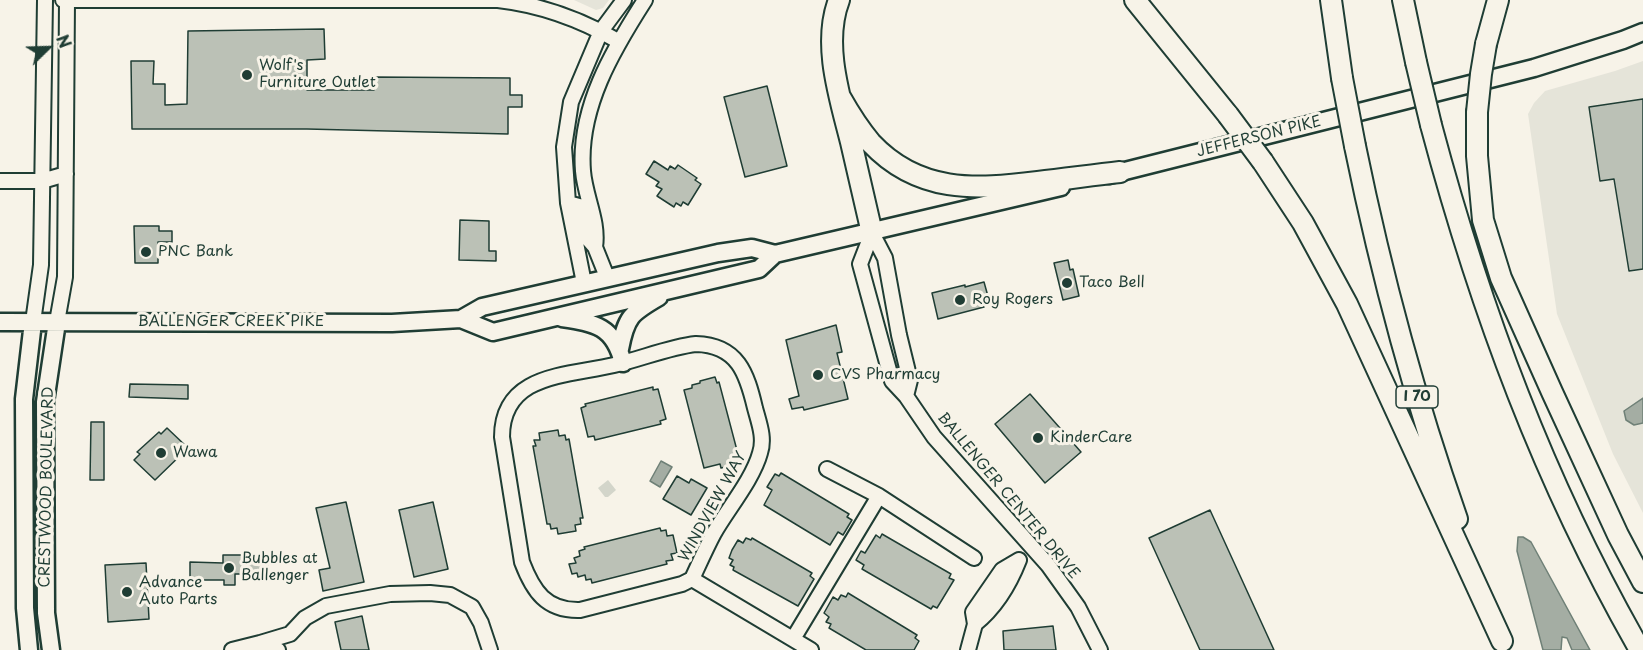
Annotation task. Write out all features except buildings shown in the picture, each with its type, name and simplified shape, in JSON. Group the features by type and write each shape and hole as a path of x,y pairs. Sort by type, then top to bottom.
{"highway":[{"path":"839,0 833,29 833,58 872,233"},
{"path":"1135,0 1228,115 1263,162 1303,223 1373,356 1400,422 1503,646"},
{"name":"I 70","path":"1331,0 1342,78 1371,225 1415,393 1503,646"},
{"path":"1403,0 1431,125 1474,274 1506,366 1569,515 1608,594 1640,650"},
{"path":"1498,0 1480,74 1477,112 1478,178 1484,228 1518,320 1618,535 1643,582"},
{"path":"840,97 871,142 888,158 925,179 946,185 995,187 1120,172"},
{"path":"1484,228 1480,241 1531,427"}],"main road":[{"name":"JEFFERSON PIKE","path":"872,233 1534,68 1643,32"},
{"name":"BALLENGER CREEK PIKE","path":"461,319 482,307 608,277 752,248 775,254 872,233"},
{"name":"BALLENGER CREEK PIKE","path":"0,322 392,323 461,319 493,332 759,269 775,254"},
{"path":"621,356 627,321 640,308 670,290"},
{"path":"558,317 600,326 621,356"},
{"name":"CRESTWOOD BOULEVARD","path":"29,650 25,608 24,399 33,322"},
{"name":"CRESTWOOD BOULEVARD","path":"51,650 45,613 45,402 57,322"}],"street":[{"name":"CRESTWOOD BOULEVARD","path":"33,322 40,265 45,0"},
{"name":"CRESTWOOD BOULEVARD","path":"57,322 64,277 65,0"},
{"path":"65,0 498,0 536,6 570,16 618,41"},
{"path":"584,284 568,203 564,147 571,102 601,31 624,0"},
{"path":"595,248 597,232 583,171 584,137 596,90 618,41 645,0"},
{"path":"0,181 42,181 66,174"},
{"path":"568,203 579,206 588,239 595,248 608,277"},
{"path":"872,233 885,258 910,380 906,396"},
{"name":"BALLENGER CENTER DRIVE","path":"872,233 860,264 892,381 906,396 934,436 1032,546 1078,608 1100,650"},
{"name":"WINDVIEW WAY","path":"702,344 720,349 730,355 743,369 748,380 761,430 761,450 754,468 713,535 692,579 682,584 580,610 565,610 551,605 543,598 530,580 522,562 502,437 503,421 508,405 529,386 544,379 621,356 702,344"},
{"path":"827,469 879,496 974,558"},
{"path":"793,639 879,496"},
{"path":"968,650 975,624 986,615 1013,575 1019,560 1032,546"},
{"path":"692,579 811,650"},
{"path":"232,650 290,634 305,618 326,606 390,594 430,592 450,595 472,607 481,623 490,650"},
{"path":"260,643 278,650"}],"shaded area":[{"path":"574,0 609,0 603,8 596,10"},
{"path":"1643,61 1643,513 1613,454 1557,314 1528,114 1545,91"},
{"path":"1643,398 1643,423 1634,425 1626,420 1624,411"},
{"path":"661,461 672,467 660,487 650,481"},
{"path":"608,480 616,490 605,497 598,488"},
{"path":"1518,537 1531,542 1590,650 1572,650 1567,638 1562,637 1561,650 1543,650 1517,551"}],"place":[{"name":"Wolf's Furniture Outlet","path":"247,75"},
{"name":"PNC Bank","path":"146,252"},
{"name":"Taco Bell","path":"1067,283"},
{"name":"Roy Rogers","path":"960,300"},
{"name":"CVS Pharmacy","path":"818,375"},
{"name":"KinderCare","path":"1038,438"},
{"name":"Wawa","path":"161,453"},
{"name":"Bubbles at Ballenger","path":"229,568"},
{"name":"Advance Auto Parts","path":"127,592"}]}
